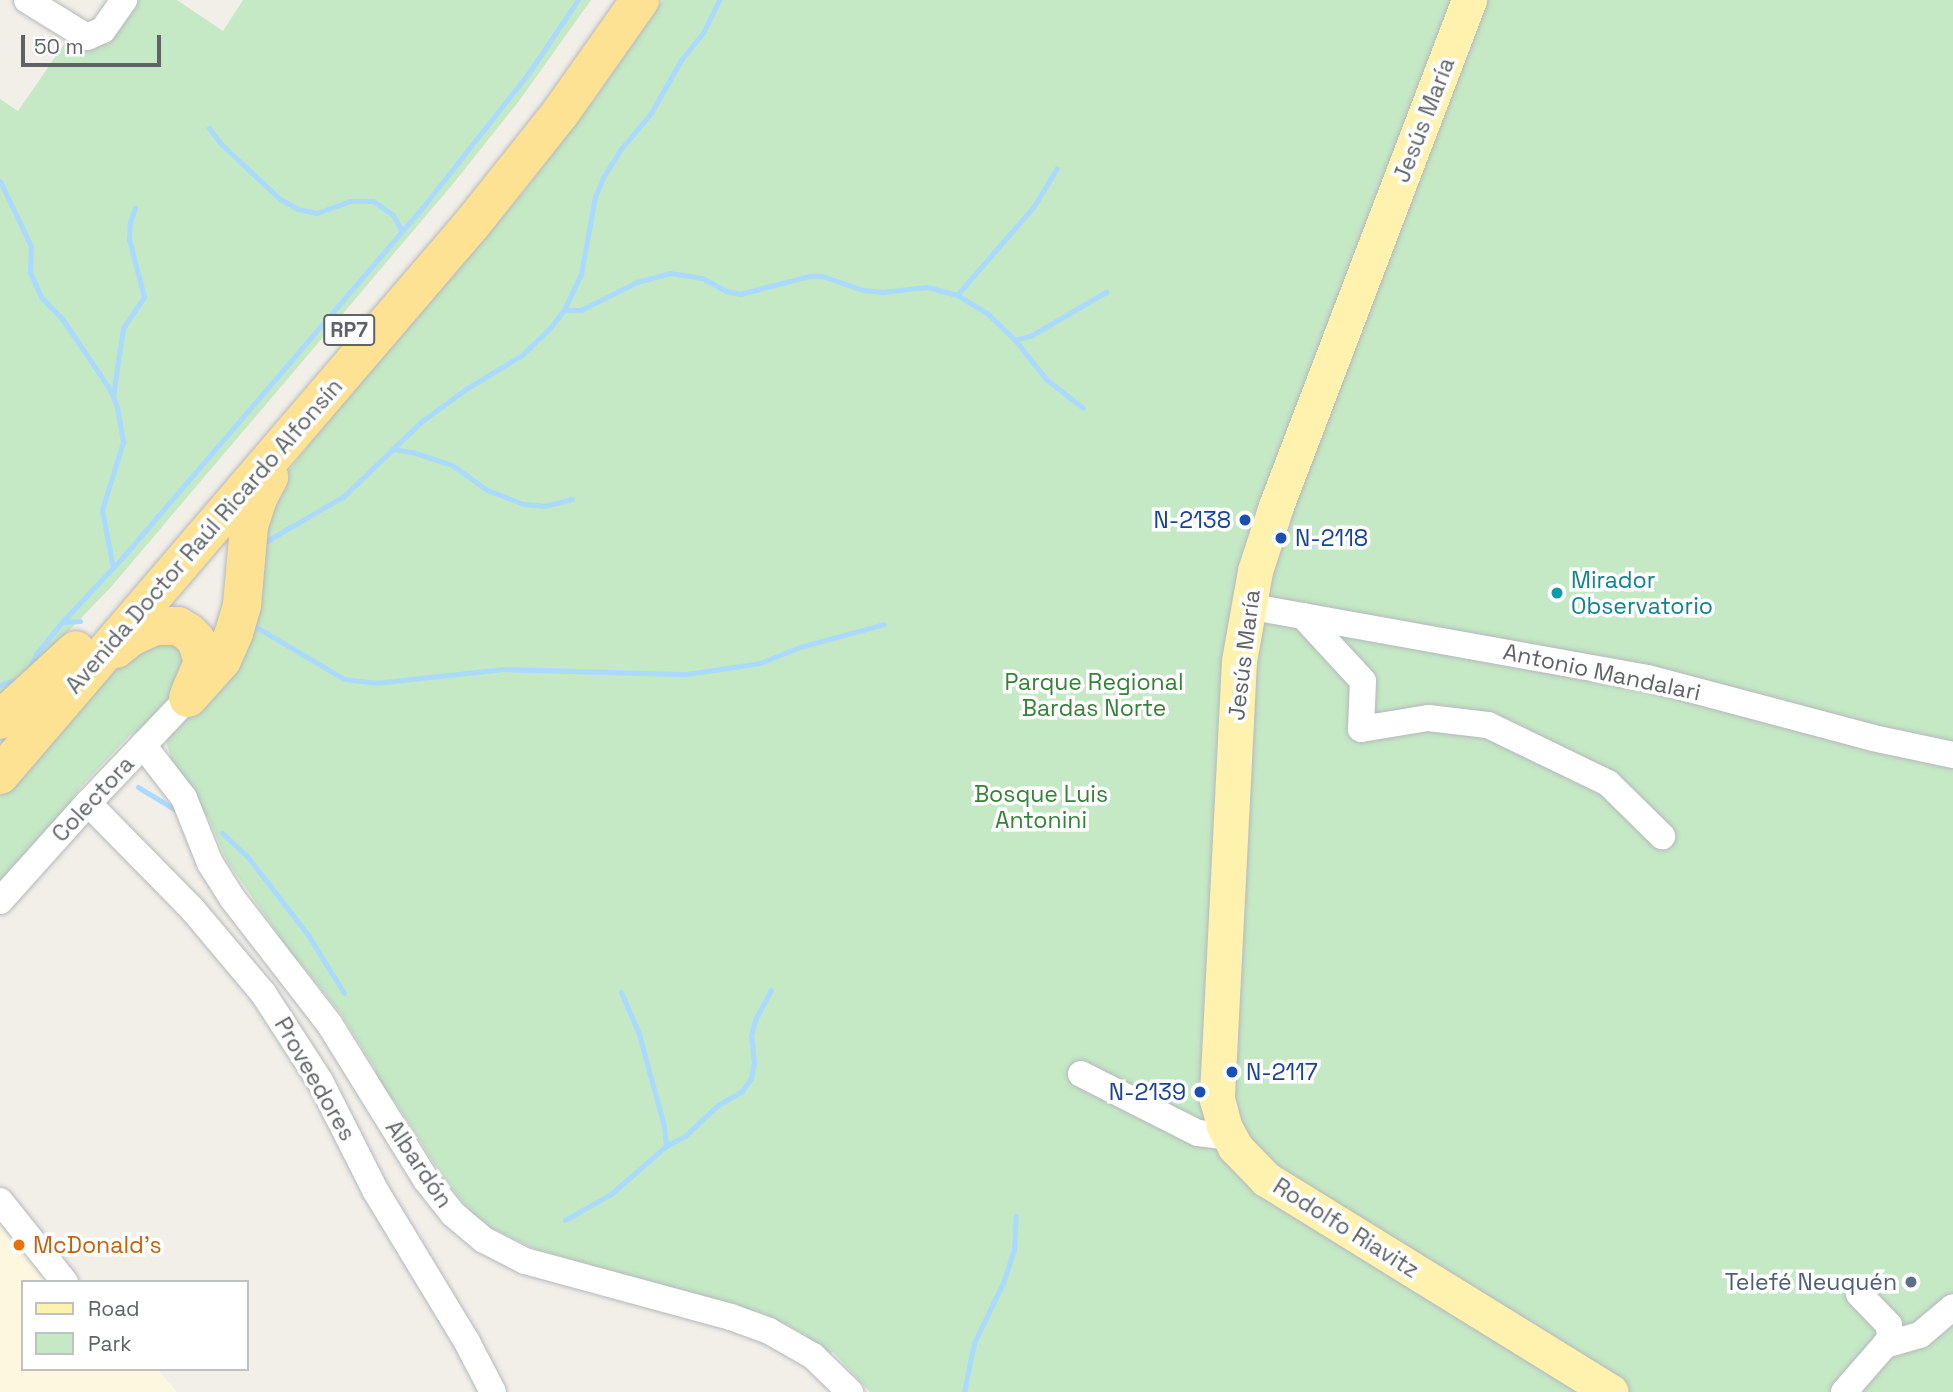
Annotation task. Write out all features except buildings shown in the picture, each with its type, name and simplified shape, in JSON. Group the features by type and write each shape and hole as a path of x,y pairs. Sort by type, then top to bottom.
{"highway":[{"name":"Avenida Doctor Raúl Ricardo Alfonsín","path":"0,775 80,662 469,189 534,106 609,0"},
{"name":"Avenida Doctor Raúl Ricardo Alfonsín","path":"0,740 80,662 312,410 510,178 640,0"},
{"path":"188,698 217,666 229,647 242,605 247,541 253,513 266,483 312,410"},
{"path":"0,720 80,662 144,630 167,624 178,626 196,640 203,662 188,698"}],"main road":[{"name":"Jesús María","path":"1229,1137 1220,1112 1217,1085 1239,661 1247,606 1276,506 1469,0"},
{"name":"Rodolfo Riavitz","path":"1229,1137 1244,1158 1266,1179 1611,1392"}],"street":[{"path":"27,0 75,33 92,36 103,30 124,0"},
{"name":"Antonio Mandalari","path":"1247,606 1637,676 1872,738 1953,755"},
{"path":"1303,616 1363,681 1361,729 1428,718 1488,725 1608,783 1662,836"},
{"name":"Colectora","path":"0,901 188,698"},
{"name":"Albardón","path":"143,745 184,798 204,850 232,898 330,1025 426,1180 453,1214 484,1240 525,1261 731,1317 769,1331 813,1356 850,1392"},
{"name":"Proveedores","path":"88,803 193,910 271,1004 320,1081 375,1191 467,1342 493,1392"},
{"path":"1081,1073 1198,1133 1229,1137"},
{"path":"0,1201 63,1280"},
{"path":"1844,1392 1890,1338 1889,1325 1859,1294"},
{"path":"1885,1345 1920,1335 1953,1307"}],"shaded area":[{"path":"0,1193 77,1280 21,1280 21,1371 159,1371 177,1392 0,1392"}],"green space":[{"path":"135,0 177,0 223,31 243,0 591,0 519,101 452,185 111,587 0,702 0,99 18,111 67,40 81,48"},
{"name":"Parque Regional Bardas Norte","path":"663,0 1953,0 1953,1392 870,1392 833,1352 824,1354 809,1344 806,1335 764,1314 534,1249 494,1229 485,1230 471,1219 470,1211 442,1176 394,1100 383,1095 374,1080 376,1070 341,1014 299,961 288,958 277,945 278,934 227,861 208,817 201,813 171,759 166,741 192,708 262,505 315,437 525,190 594,100"},
{"path":"135,643 179,645 189,676 147,727 130,735 79,789 52,830 0,885 0,796 110,663"}],"waterway":[{"path":"0,685 25,677 36,654 62,622 122,558 426,203 528,74 578,0"},
{"path":"265,542 344,496 422,421 466,389 522,355 551,327 564,310 581,274 595,197 604,176 621,149 651,113 681,60 703,33 719,0"},
{"path":"209,128 221,144 280,199 298,209 317,213 350,201 373,201 393,215 402,231"},
{"path":"957,295 1034,206 1057,168"},
{"path":"0,181 31,246 30,272 41,297 63,320 109,388 117,407 123,442 102,510 113,568"},
{"path":"113,396 123,328 144,297 129,239 130,222 135,208"},
{"path":"564,310 581,310 637,282 670,273 702,278 726,291 740,294 809,276 822,276 863,290 882,292 927,287 957,295 987,313 1015,340 1046,379 1083,408"},
{"path":"1015,340 1032,335 1106,292"},
{"path":"392,449 412,452 452,465 487,490 523,504 544,506 572,499"},
{"path":"62,622 80,621"},
{"path":"256,627 344,679 375,683 503,669 687,674 760,663 800,647 884,624"},
{"path":"138,787 174,809"},
{"path":"222,833 247,856 308,935 344,993"},
{"path":"565,1220 611,1194 666,1146 685,1136 718,1105 742,1091 751,1078 754,1063 751,1036 755,1020 771,990"},
{"path":"621,992 639,1034 664,1126 666,1146"},
{"path":"964,1392 974,1343 1003,1283 1014,1250 1016,1216"}],"place":[{"name":"N-2138","path":"1245,520"},
{"name":"N-2118","path":"1281,538"},
{"name":"Mirador Observatorio","path":"1557,593"},
{"name":"N-2117","path":"1232,1072"},
{"name":"N-2139","path":"1200,1092"},
{"name":"McDonald's","path":"19,1245"},
{"name":"Telefé Neuquén","path":"1911,1282"}],"park label":[{"name":"Bosque Luis Antonini","path":"1041,807"}]}
